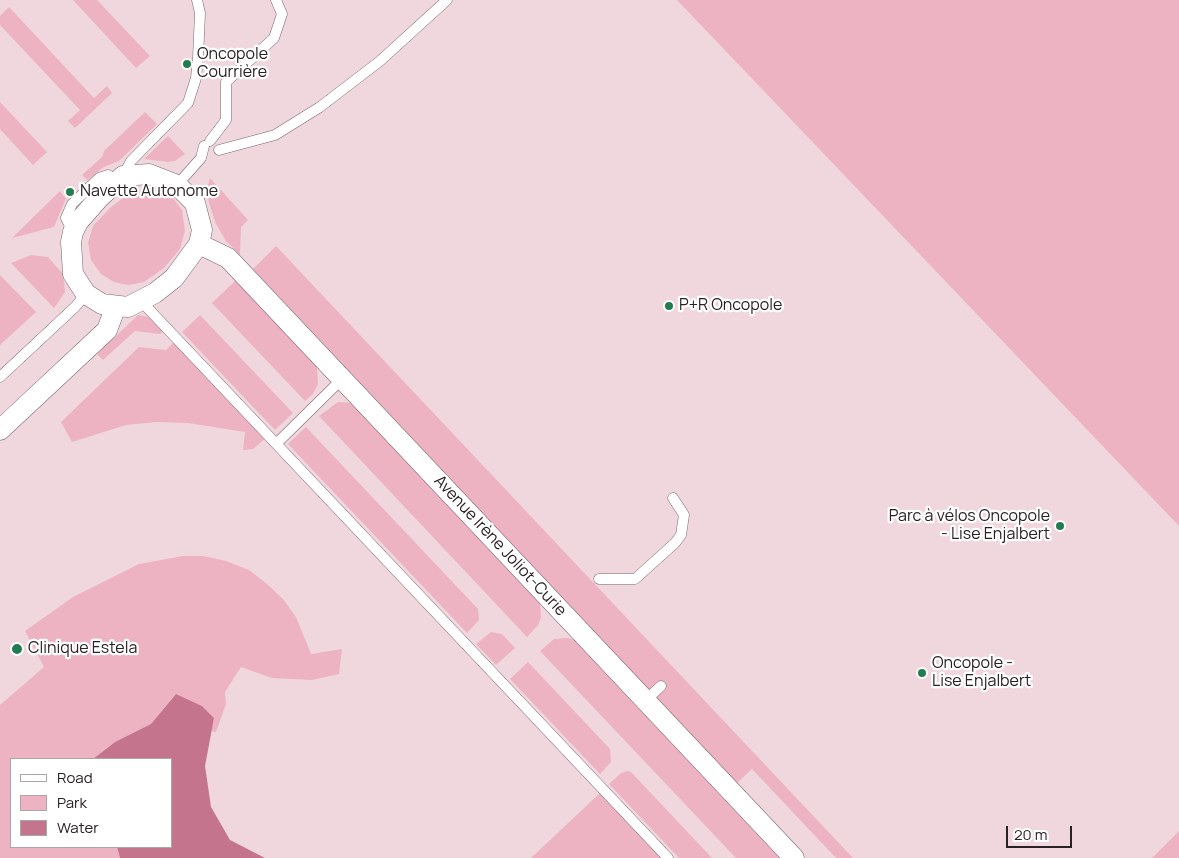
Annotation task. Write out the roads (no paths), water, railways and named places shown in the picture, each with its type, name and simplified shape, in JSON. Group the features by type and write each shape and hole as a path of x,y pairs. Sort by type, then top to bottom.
{"street":[{"path":"150,174 177,185 195,203 202,230 199,244 174,278 155,294 128,308 102,304 86,294 73,274 71,242 78,222 120,179 150,174"},
{"name":"Avenue Irène Joliot-Curie","path":"199,244 228,258 794,858"},
{"path":"0,430 107,330 116,306"}],"lane":[{"path":"120,179 131,161 188,104 196,78 198,58 200,14 197,0"},
{"path":"177,185 201,158 207,143 226,120 226,82 274,38 282,14 276,0"},
{"path":"201,158 275,136 320,107 380,61 446,0"},
{"path":"0,377 75,308 86,294"},
{"path":"141,301 278,442 668,858"},
{"path":"278,442 342,379"},
{"path":"599,579 635,579 675,543 681,535 684,515 673,498"},
{"path":"646,700 660,686"}],"water":[{"path":"176,694 202,706 214,718 205,766 211,807 230,840 265,858 120,858 117,848 172,848 172,758 94,758 115,742 151,724"}],"place":[{"name":"Oncopole Courrière","path":"187,64"},
{"name":"Navette Autonome","path":"70,192"},
{"name":"P+R Oncopole","path":"669,306"},
{"name":"Parc à vélos Oncopole - Lise Enjalbert","path":"1060,526"},
{"name":"Clinique Estela","path":"17,649"},
{"name":"Oncopole - Lise Enjalbert","path":"922,673"}]}
